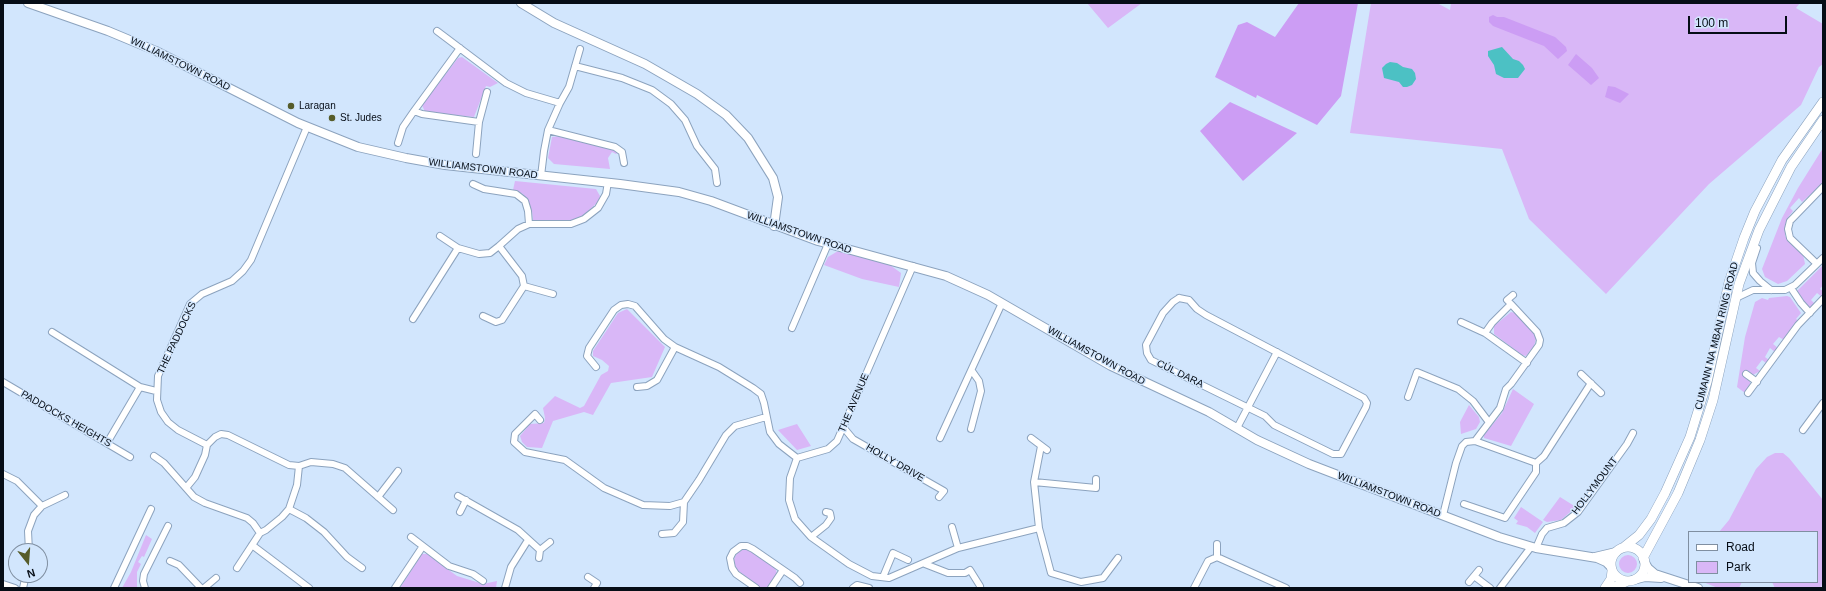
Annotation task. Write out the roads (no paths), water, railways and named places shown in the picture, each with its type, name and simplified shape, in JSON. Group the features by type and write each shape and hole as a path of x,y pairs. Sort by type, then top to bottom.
{"main road":[{"name":"CUMANN NA MBAN RING ROAD","path":"1620,550 1639,536 1651,519 1665,493 1690,437 1707,382 1729,282 1744,238 1755,211 1782,160 1823,102"},
{"name":"CUMANN NA MBAN RING ROAD","path":"1644,560 1693,460 1711,407 1736,298 1749,254 1768,210 1791,167 1823,120"},
{"path":"1605,588 1611,579 1613,556 1620,550 1636,549 1644,560 1641,575 1612,588"},
{"path":"1612,569 1619,578 1630,580"}],"street":[{"name":"WILLIAMSTOWN ROAD","path":"28,3 108,31 156,51 307,127 354,146 445,165 608,182 692,195 774,226 828,244 912,266 961,282 1002,303 1111,366 1209,412 1273,447 1309,464 1499,537 1534,547 1603,560 1612,569"},
{"path":"521,3 554,23 645,64 697,94 726,115 748,138 773,178 778,197 774,226"},
{"path":"437,31 506,83 526,93 560,103"},
{"path":"398,143 403,127 460,48"},
{"path":"541,176 548,130 569,86 580,49"},
{"path":"575,66 622,78 646,87 671,104 685,120 697,146 715,169 717,183"},
{"path":"476,154 478,122 487,92"},
{"path":"414,111 422,114 478,122"},
{"name":"THE PADDOCKS","path":"207,445 178,430 168,422 161,412 157,400 156,391 158,376 190,304 202,294 232,281 243,271 251,260 307,127"},
{"path":"548,130 615,147 622,152 624,163"},
{"path":"440,236 458,248 479,254 490,253 518,229 529,224 571,224 584,220 598,208 606,194 608,182"},
{"path":"473,184 484,189 516,194 525,201 528,211 529,224"},
{"path":"1816,263 1790,238 1788,229 1790,221 1794,216 1823,187"},
{"path":"1768,210 1764,229 1752,263 1752,268 1757,278 1773,291"},
{"path":"792,328 828,244"},
{"path":"483,316 496,322 502,320 524,286 522,276 499,246"},
{"path":"413,318 458,248"},
{"path":"1736,298 1753,290 1780,292 1791,288 1823,258"},
{"name":"THE AVENUE","path":"797,458 828,449 837,441 912,266"},
{"path":"524,286 552,294"},
{"path":"1791,288 1810,313"},
{"path":"1475,441 1488,421 1500,408 1506,390 1539,345 1539,336 1507,300 1513,295"},
{"name":"CÚL DARA","path":"1179,298 1189,300 1197,309 1206,315 1359,394 1366,400 1366,407 1343,451 1338,455 1333,454 1274,425 1265,416 1248,408 1151,360 1148,356 1146,345 1163,313 1179,298"},
{"path":"1748,393 1798,325 1823,299"},
{"path":"940,438 1002,303"},
{"path":"596,367 587,356 589,348 614,310 621,305 628,304 636,306 660,334 675,347 719,367 761,394 770,432 779,444 797,458 790,478 789,500 795,519 811,537 849,564 872,576 889,578 925,564 958,548 1039,528"},
{"path":"1485,333 1492,323 1511,304"},
{"path":"1461,322 1485,333 1527,363"},
{"path":"52,332 140,387 156,391"},
{"path":"637,387 647,386 657,380 675,347"},
{"path":"1237,428 1277,352"},
{"path":"972,371 979,381 981,392 972,429"},
{"path":"1408,397 1418,372 1458,389 1473,401 1488,421"},
{"path":"1581,374 1601,393"},
{"path":"1746,374 1757,382"},
{"name":"PADDOCKS HEIGHTS","path":"3,382 106,443 130,454"},
{"path":"1464,504 1505,518 1536,472 1536,463 1544,456 1591,383"},
{"path":"106,443 140,387"},
{"path":"1803,430 1820,411 1823,403"},
{"path":"540,420 535,414 515,434 514,442 525,452 565,460 604,488 643,505 670,506 684,502"},
{"path":"662,534 674,534 683,522 684,502 726,435 735,426 766,417"},
{"name":"HOLLY DRIVE","path":"843,427 854,439 944,492 939,497"},
{"name":"HOLLYMOUNT","path":"1500,588 1548,528 1564,523 1578,512 1627,444 1633,433"},
{"path":"186,488 195,478 205,455 207,445 215,437 221,434 228,435 289,466 299,466 312,462 334,464 345,468 392,510"},
{"path":"1031,438 1048,450"},
{"path":"1443,516 1456,462 1462,446 1466,442 1475,441 1536,463"},
{"path":"1041,446 1034,482 1039,528 1051,573 1080,585 1102,578 1118,558"},
{"path":"154,456 164,462 194,497 205,503 247,518 254,523 260,533"},
{"path":"237,568 260,533 272,526 290,509 297,485 299,466"},
{"path":"378,497 398,471"},
{"path":"3,474 17,481 42,506"},
{"path":"1034,482 1096,488 1096,479"},
{"path":"29,543 28,531 34,515 42,506 65,495"},
{"path":"458,496 518,530 540,550"},
{"path":"460,512 466,500"},
{"path":"114,588 151,509"},
{"path":"290,509 306,518 324,532 347,557 362,568"},
{"path":"811,537 826,525 831,518 830,513 826,512"},
{"path":"145,588 143,581 144,574 168,526"},
{"path":"952,527 958,548"},
{"path":"411,537 449,566 473,574 483,581"},
{"path":"505,588 511,567 528,540"},
{"path":"539,558 540,550 550,542"},
{"path":"1217,544 1217,557"},
{"path":"252,545 298,585 309,588"},
{"path":"394,588 423,546"},
{"path":"756,588 736,574 732,568 730,558 733,552 741,546 747,546 800,583"},
{"name":"WILLIAMSTOWN ROAD","path":"1590,557 1603,556 1620,550"},
{"path":"883,577 893,553 908,560"},
{"path":"1194,588 1208,561 1217,557 1286,588"},
{"path":"1644,560 1651,570 1668,579"},
{"path":"170,561 179,566 202,588 216,578"},
{"path":"925,564 948,572 965,573 970,570 980,586"},
{"path":"771,588 783,570"},
{"path":"1469,582 1479,570"},
{"path":"1474,576 1490,588"},
{"path":"588,577 597,583 594,588"},
{"path":"1630,580 1650,577 1668,579 1698,588"},
{"path":"3,584 15,588"},
{"path":"853,588 857,585 869,588"}],"place":[{"name":"Laragan","path":"291,106"},
{"name":"St. Judes","path":"332,118"}]}
